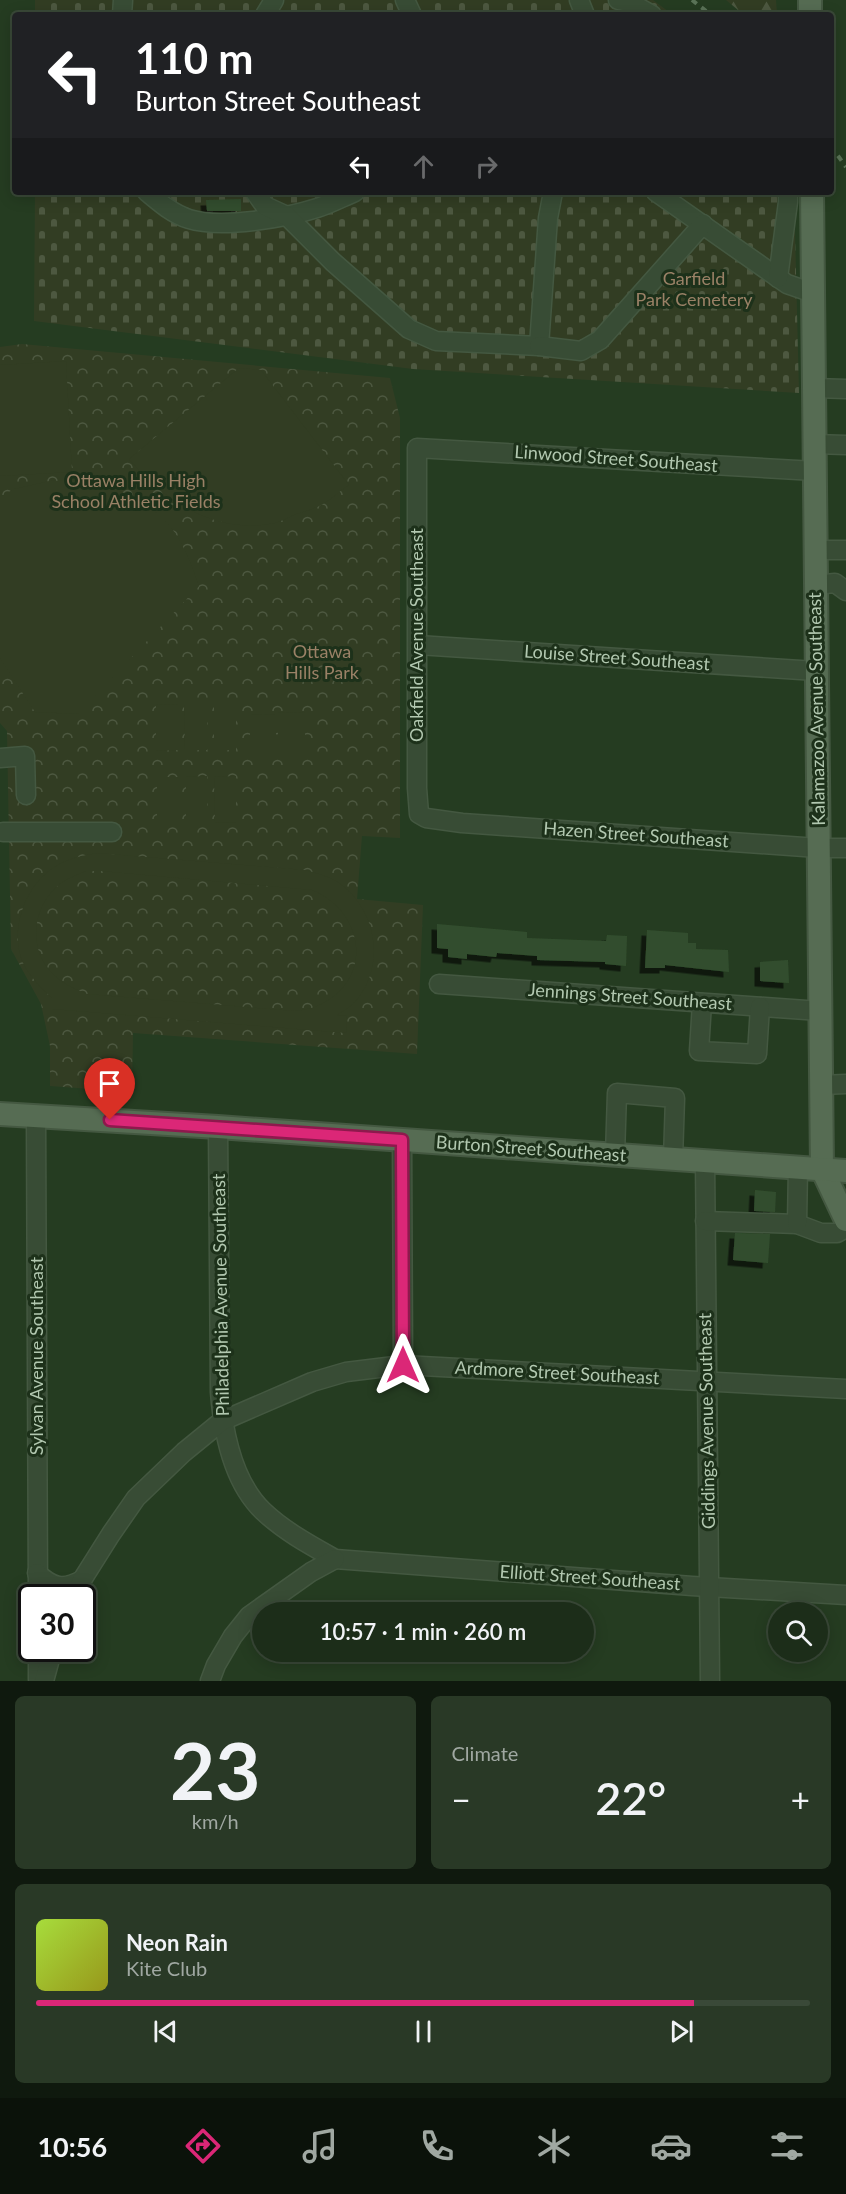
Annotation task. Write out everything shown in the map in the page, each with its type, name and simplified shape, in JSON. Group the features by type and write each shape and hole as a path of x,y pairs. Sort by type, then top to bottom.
{"main road":[{"name":"Kalamazoo Avenue Southeast","path":"812,195 822,1169 846,1220"},
{"name":"Burton Street Southeast","path":"0,1114 218,1126 846,1171"}],"street":[{"path":"618,0 629,2 647,12"},
{"path":"150,195 168,210 190,220 218,223 287,216 318,208 348,195"},
{"path":"257,195 265,206 287,216 333,262 409,329 436,341 539,346 581,351 600,340 703,224"},
{"path":"539,346 548,218 552,195"},
{"path":"660,195 787,284 813,293"},
{"path":"778,278 788,195"},
{"path":"168,210 207,210"},
{"path":"814,388 846,389"},
{"path":"814,444 846,445"},
{"name":"Linwood Street Southeast","path":"417,448 815,471"},
{"name":"Oakfield Avenue Southeast","path":"417,448 417,788 419,814 426,818"},
{"path":"815,550 846,549"},
{"path":"815,585 835,583 846,591"},
{"name":"Louise Street Southeast","path":"418,645 816,671"},
{"path":"0,758 25,756 26,795"},
{"name":"Hazen Street Southeast","path":"426,818 462,823 818,848 846,848"},
{"path":"3,832 112,832"},
{"name":"Jennings Street Southeast","path":"439,984 820,1011"},
{"path":"702,1003 699,1051 758,1054 760,1007"},
{"path":"821,1085 846,1084"},
{"path":"615,1155 617,1093 675,1098 673,1159"},
{"name":"Sylvan Avenue Southeast","path":"36,1115 38,1584"},
{"name":"Philadelphia Avenue Southeast","path":"218,1126 222,1421 243,1483 261,1509 306,1543 335,1559"},
{"path":"402,1140 403,1365"},
{"name":"Giddings Avenue Southeast","path":"705,1161 710,1681"},
{"path":"797,1224 798,1167"},
{"path":"705,1221 797,1224 821,1233 837,1233 846,1228"},
{"name":"Ardmore Street Southeast","path":"80,1584 136,1498 183,1452 222,1421 312,1382 346,1372 403,1365 846,1389"},
{"path":"210,1681 216,1665 233,1636 249,1616 311,1572 335,1559"},
{"name":"Elliott Street Southeast","path":"335,1559 846,1595"},
{"path":"38,1574 48,1584 60,1586 70,1586 82,1580"},
{"path":"38,1662 38,1681"},
{"path":"44,1681 49,1662"}],"green space":[{"path":"35,0 653,0 669,12 35,12"},
{"path":"726,0 776,0 777,12 740,12"},
{"name":"Garfield Park Cemetery","path":"35,195 794,195 799,393 413,369 34,321"},
{"name":"Ottawa Hills High School Athletic Fields","path":"22,344 390,378 400,418 400,838 362,836 357,899 423,905 417,1054 133,1033 132,1092 50,1086 50,1046 41,1004 11,949 7,731 0,723 0,347"},
{"path":"66,361 72,472 0,476 0,365"},
{"path":"239,368 261,370 349,485 316,508 275,523 232,524 193,512 175,501 143,475 129,459"},
{"path":"50,481 79,481 115,489 154,511 169,525 180,541 199,586 78,714 35,712 0,658 0,497 14,489"},
{"path":"178,704 178,750 156,751 156,705"},
{"path":"184,704 207,704 207,750 185,750"},
{"path":"214,704 236,704 236,750 214,750"},
{"path":"305,712 305,758 278,758 278,713"},
{"path":"276,714 276,759 250,759 250,715"},
{"path":"207,776 207,823 186,823 186,777"},
{"path":"236,776 236,823 215,822 214,777"},
{"path":"157,777 179,777 179,823 157,823"},
{"path":"97,853 305,870 336,881 350,892 361,906 369,922 373,939 374,957 371,974 364,990 353,1004 337,1015 347,1016 346,1033 52,1009 52,998 29,973 19,950 18,937 22,910 35,886 53,868 74,858","holes":["86,871 312,890 330,900 344,914 352,930 356,947 355,965 348,981 335,995 317,1006 295,1011 87,994 63,982 46,966 40,954 36,929 43,904 61,883"]}],"building":[{"path":"241,199 241,211 207,211 206,200"},
{"path":"437,924 527,932 527,938 606,941 607,935 627,936 626,966 605,964 605,962 537,960 537,956 497,953 496,957 467,954 467,959 448,957 448,949 437,948"},
{"path":"647,930 688,933 688,943 696,943 696,949 728,950 729,972 665,965 665,968 645,968"},
{"path":"788,960 789,983 760,981 760,962"},
{"path":"755,1190 776,1192 775,1212 754,1211"},
{"path":"735,1233 770,1234 768,1263 733,1260"}],"railway":[{"path":"692,0 707,12"},
{"path":"834,150 846,167"}],"route":[{"path":"110,1120 402,1140 403,1365"}],"park label":[{"name":"Ottawa Hills Park","path":"322,662"}]}
